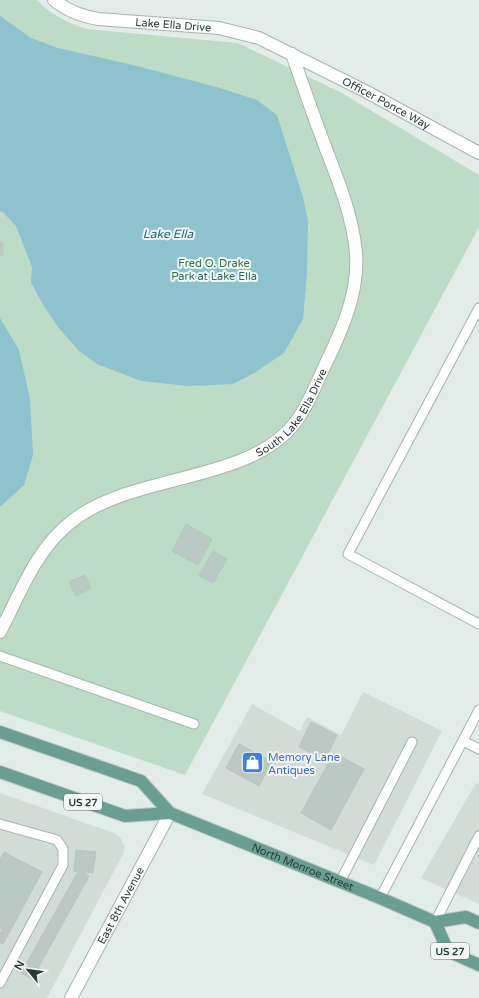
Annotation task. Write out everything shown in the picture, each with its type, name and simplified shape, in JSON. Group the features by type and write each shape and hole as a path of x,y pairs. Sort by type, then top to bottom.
{"main road":[{"name":"North Monroe Street","path":"0,732 141,781 170,813 380,898 435,922"},
{"name":"North Monroe Street","path":"0,772 125,816 170,813"},
{"path":"435,922 466,917 479,923"},
{"name":"US 27","path":"435,922 448,951 479,965"}],"street":[{"name":"Lake Ella Drive","path":"54,0 62,7 81,16 98,19 233,30 259,38 292,54"},
{"name":"Officer Ponce Way","path":"292,54 358,87 479,153"},
{"name":"South Lake Ella Drive","path":"0,632 36,563 49,544 70,522 86,512 115,498 225,467 264,449 279,438 294,423 306,405 337,340 349,306 354,283 356,254 341,188 292,54"},
{"name":"East 8th Avenue","path":"71,998 170,813"}],"lane":[{"path":"479,308 348,554 479,624"},
{"path":"0,656 194,724"},
{"path":"380,898 479,710"},
{"path":"463,741 479,750"},
{"path":"340,882 412,742"},
{"path":"0,824 57,840 63,849 63,865 0,983"},
{"path":"435,922 479,836"}],"shaded area":[{"path":"363,692 442,731 374,865 202,794 252,704 300,731 307,717 341,735"},
{"path":"476,783 479,784 479,904 421,878"},
{"path":"0,793 114,833 120,837 125,847 123,854 47,998 0,998"}],"green space":[{"name":"Fred O. Drake Park at Lake Ella","path":"0,0 37,0 60,18 86,29 238,43 340,92 479,175 479,227 185,775 0,711"}],"water":[{"name":"Lake Ella","path":"0,16 31,38 58,48 137,66 220,88 257,100 277,115 302,194 308,220 307,273 303,319 284,353 254,373 233,384 189,386 141,381 97,364 78,350 58,327 42,303 31,282 32,267 16,226 3,212 0,212"},
{"path":"0,318 19,350 30,399 33,455 24,485 0,507"}],"building":[{"path":"0,241 3,243 3,255 0,256"},
{"path":"186,524 212,539 198,565 172,551"},
{"path":"213,551 227,559 213,583 199,576"},
{"path":"85,575 91,588 76,596 69,582"},
{"path":"311,722 337,735 325,760 299,747"},
{"path":"239,744 272,762 259,786 226,768"},
{"path":"334,753 364,769 331,830 301,813"},
{"path":"76,850 96,852 93,873 74,871"},
{"path":"4,852 42,872 3,944 0,942 0,934 3,929 0,928 0,860"},
{"path":"79,870 89,876 32,979 21,973"}],"place":[{"name":"Memory Lane Antiques","path":"252,763"}]}
